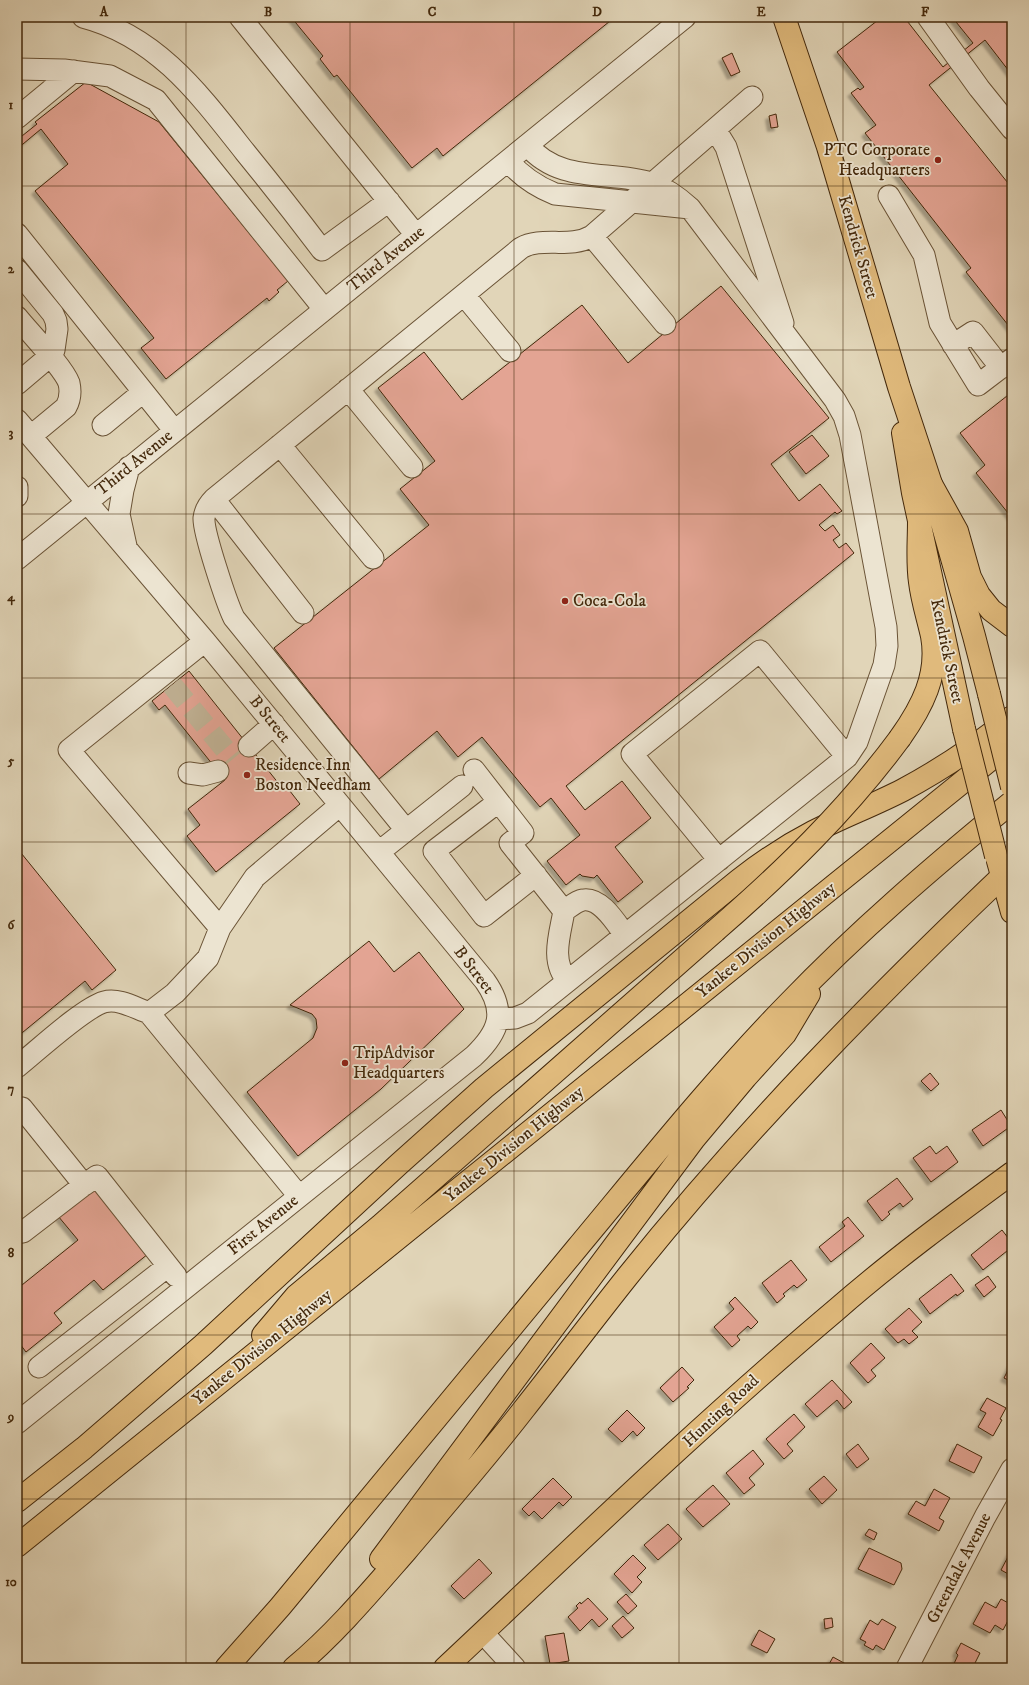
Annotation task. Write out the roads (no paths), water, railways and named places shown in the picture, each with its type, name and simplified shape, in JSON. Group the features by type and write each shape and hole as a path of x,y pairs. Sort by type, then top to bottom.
{"main road":[{"name":"Kendrick Street","path":"780,19 836,172 899,386 931,484 989,694 1012,787"},
{"name":"Kendrick Street","path":"899,386 905,446 919,521 964,729 1003,867 1012,912"},
{"path":"931,484 957,531 970,577 979,595 991,610 1012,626"},
{"path":"232,1372 296,1296 386,1221 776,877 860,788 900,738 923,701 929,687 933,660 933,643 920,582 919,521"},
{"path":"17,1501 84,1448 203,1345 479,1092 739,880 766,860 807,835 891,796 936,771 978,744 1012,717"},
{"name":"Yankee Division Highway","path":"17,1546 1012,742"},
{"path":"226,1668 280,1607 695,1106 752,1041 825,966 912,886 1012,802"},
{"path":"294,1668 311,1654 362,1600 443,1508 525,1407 609,1299 705,1183 843,1033 1003,867"},
{"path":"291,1668 403,1530 694,1139 785,1034 825,966"},
{"name":"Hunting Road","path":"445,1668 738,1395 795,1344 917,1244 1012,1173"}],"street":[{"path":"83,17 101,22 134,38 161,56 185,78 218,116 322,250 389,201"},
{"path":"240,17 416,235"},
{"name":"Third Avenue","path":"17,559 527,144 686,17"},
{"path":"928,17 979,88 1012,129"},
{"path":"17,69 74,71 110,76 156,100 324,309"},
{"path":"17,118 74,71"},
{"path":"406,830 234,618 228,605 204,524 205,511 214,500 280,445 525,246 575,242 592,236 752,97"},
{"path":"715,129 726,147 788,339"},
{"path":"498,1019 515,1018 528,1013 847,757 858,742 884,665 887,646 886,627 847,425 835,400 690,208 673,195 653,184 629,178 562,169 540,158 527,144"},
{"path":"508,161 524,178 555,194 690,208"},
{"path":"889,196 924,255 940,323 953,345 978,385 1006,364 973,332 953,345"},
{"path":"17,234 174,430"},
{"path":"592,236 665,324"},
{"path":"17,270 55,317 57,329 54,346 50,356 17,384"},
{"path":"464,295 510,351"},
{"path":"17,317 50,356 68,382 70,395 66,407 31,436"},
{"path":"348,389 412,468"},
{"path":"103,425 143,392"},
{"name":"B Street","path":"17,420 86,502 126,546 490,988 496,1004 498,1019"},
{"path":"280,445 373,558"},
{"path":"126,546 119,514 129,467"},
{"path":"17,487 17,496"},
{"path":"214,500 303,613"},
{"path":"205,641 168,680 69,750 220,928"},
{"path":"719,860 632,754 760,651 847,757"},
{"path":"249,746 274,724"},
{"path":"190,773 203,775 218,771"},
{"path":"379,852 468,778 498,802 523,833 510,843 564,911"},
{"path":"498,802 434,851 484,916 536,876"},
{"path":"149,1013 175,993 208,958 220,928 255,877 340,805"},
{"path":"568,981 561,972 558,959 558,945 564,911 582,900 592,901 602,907 625,935"},
{"path":"17,1067 83,1013 104,1002 119,1002 149,1013 299,1196"},
{"name":"First Avenue","path":"19,1417 75,1377 474,1056 492,1037 498,1019"},
{"path":"22,1108 84,1185"},
{"path":"17,1233 23,1232 97,1176 186,1288"},
{"path":"75,1377 46,1361 168,1266"},
{"name":"Greendale Avenue","path":"907,1668 985,1517 1012,1469"},
{"path":"483,1633 515,1668"}],"tunnel":[{"path":"172,685 233,759"}],"place":[{"name":"PTC Corporate Headquarters","path":"938,160"},
{"name":"Coca-Cola","path":"565,601"},
{"name":"Residence Inn Boston Needham","path":"247,775"},
{"name":"TripAdvisor Headquarters","path":"345,1063"}]}
